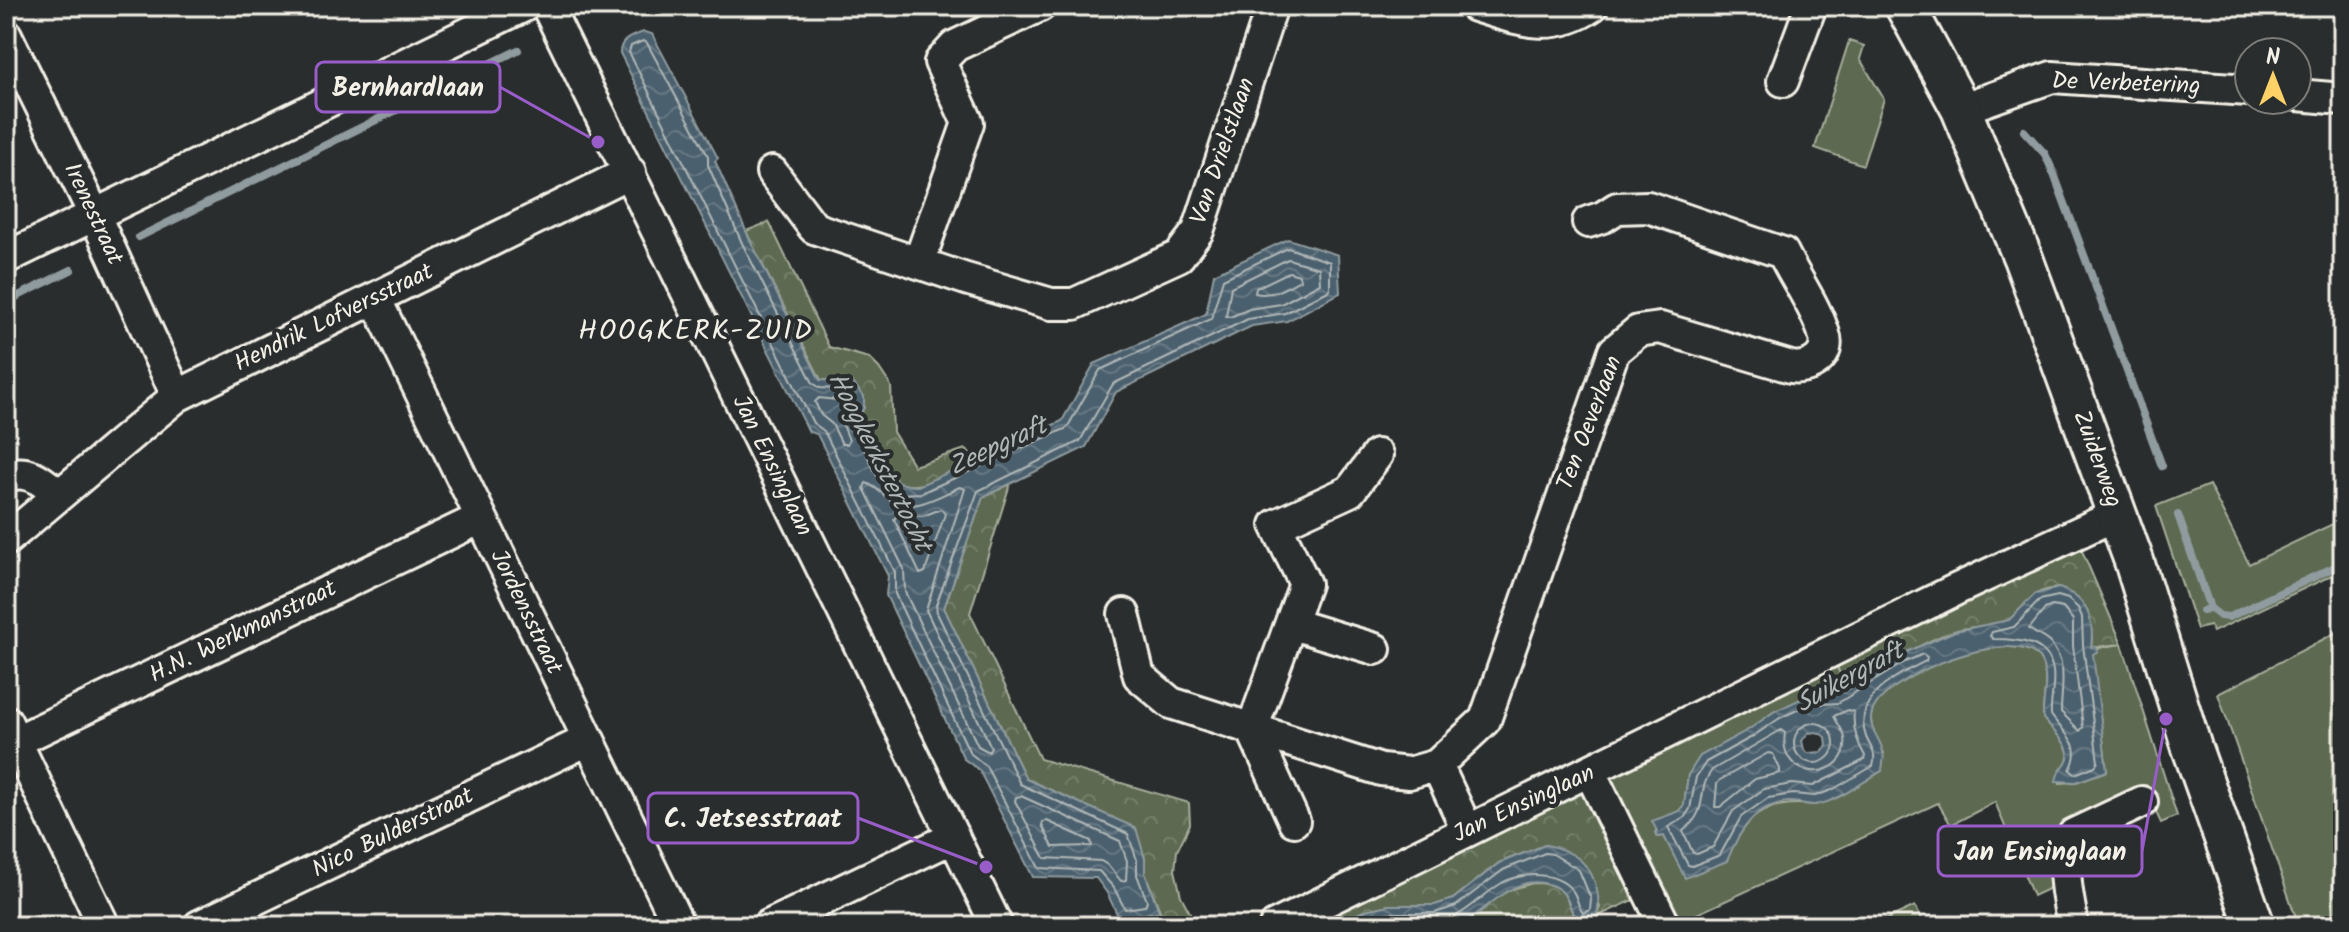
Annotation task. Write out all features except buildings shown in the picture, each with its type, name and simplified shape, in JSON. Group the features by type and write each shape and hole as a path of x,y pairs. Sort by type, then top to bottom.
{"street":[{"path":"6,258 524,6"},
{"name":"Jan Ensinglaan","path":"547,6 997,926"},
{"path":"919,262 968,123 940,62 955,46 1040,6"},
{"name":"Van Drielstlaan","path":"772,172 814,228 1051,304 1074,304 1179,256 1198,231 1272,6"},
{"path":"1475,6 1529,22 1553,22 1577,16 1592,6"},
{"path":"1783,81 1811,6"},
{"name":"Zuiderweg","path":"1905,6 1961,109 2023,258 2118,514 2192,748 2255,926"},
{"name":"Irenestraat","path":"6,35 94,214 177,396"},
{"name":"De Verbetering","path":"1961,109 2052,77 2233,89"},
{"path":"2313,96 2343,99"},
{"name":"Hendrik Lofversstraat","path":"6,540 177,396 630,172"},
{"name":"Ten Oeverlaan","path":"1437,765 1485,720 1614,351 1638,331 1660,328 1791,367 1810,366 1824,351 1824,334 1783,253 1648,207 1617,208 1588,222"},
{"name":"Jordensstraat","path":"375,298 679,926"},
{"path":"1294,821 1252,729 1305,584 1276,525 1350,491 1377,455"},
{"path":"6,476 24,471 58,494"},
{"name":"Jan Ensinglaan","path":"1275,926 1955,590 2118,514"},
{"name":"H.N. Werkmanstraat","path":"9,736 481,518"},
{"path":"1124,614 1139,676 1171,703 1381,770 1409,773 1437,765 1467,830"},
{"path":"1292,624 1375,649"},
{"path":"9,736 104,926"},
{"name":"Nico Bulderstraat","path":"199,926 588,740"},
{"path":"1590,772 1665,926"},
{"path":"2073,926 2064,874 2066,852 2074,834 2142,802"},
{"path":"768,926 954,837"}],"green space":[{"path":"1849,41 1864,46 1860,59 1884,99 1863,165 1815,148"},
{"path":"769,222 829,347 869,358 891,386 893,432 914,466 965,449 978,459 941,477 915,485 892,479 883,469 859,418 864,407 852,382 821,380 750,240 746,231"},
{"path":"1010,484 970,613 1040,759 1189,803 1190,824 1177,851 1175,870 1181,896 1197,926 1166,926 1145,873 1145,859 1135,828 1026,779 944,608 983,497"},
{"path":"2209,485 2249,564 2343,519 2343,570 2213,632 2210,626 2197,629 2156,506"},
{"path":"2080,546 2122,644 2091,647 2092,638 2059,588 2048,589 2034,596 2009,620 1961,629 1926,643 1846,691 1837,666"},
{"path":"2343,629 2343,926 2299,926 2218,694"},
{"path":"2122,644 2177,816 2161,823 2145,789 2079,821 2052,887 2033,896 1995,802 1951,825 1938,803 1671,926 1607,775 1837,666 1846,691 1826,697 1816,696 1775,711 1688,775 1684,805 1664,818 1655,833 1658,837 1664,836 1685,877 1726,861 1741,832 1759,814 1782,805 1815,805 1884,753 1872,728 1872,712 1881,698 1899,684 1950,659 2003,647 2025,649 2039,658 2043,665 2043,718 2068,753 2060,783 2076,782 2107,771 2092,653 2097,648"},
{"path":"1586,786 1638,898 1596,917 1600,907 1581,861 1545,845 1499,863 1453,899 1435,905 1389,905 1366,910 1333,926 1295,926"},
{"path":"1533,883 1557,887 1563,892 1572,911 1584,922 1575,926 1451,926 1475,916 1505,891"},
{"path":"1915,906 1925,926 1872,926"}],"water":[{"path":"644,32 652,34 718,158 715,161 750,240 820,380 852,382 864,396 864,407 859,418 874,453 886,472 905,484 918,486 1062,421 1094,364 1206,314 1214,274 1288,239 1338,255 1340,293 1287,321 1252,326 1116,392 1086,447 983,497 944,608 1026,779 1136,828 1145,859 1145,873 1159,911 1120,920 1096,878 1033,877 979,770 964,759 886,595 888,576 817,434 809,432 620,53 624,41"},
{"path":"2059,588 2076,597 2087,610 2092,627 2091,647 2096,646 2098,651 2093,654 2107,771 2076,782 2056,781 2068,753 2043,718 2045,672 2039,658 2025,649 2003,647 1978,651 1923,671 1881,698 1871,718 1884,754 1882,771 1824,803 1790,802 1767,808 1743,830 1727,861 1685,878 1664,836 1657,837 1652,821 1680,811 1684,805 1688,775 1700,756 1748,730 1775,711 1805,697 1826,697 1846,691 1902,654 1955,631 2009,620 2035,594","holes":["1817,732 1826,737 1827,746 1821,752 1808,753 1804,750 1802,741 1808,733"]},
{"path":"1545,845 1571,854 1588,869 1598,897 1596,917 1584,922 1573,913 1566,897 1557,888 1534,882 1510,890 1456,925 1333,926 1366,910 1389,905 1435,905 1453,899 1499,863"}],"waterway":[{"name":"Hoogkerkstertocht","path":"139,237 518,50"},
{"path":"2024,131 2045,154 2054,174 2162,466"},
{"name":"Hoogkerkstertocht","path":"6,302 71,270"},
{"path":"2178,515 2210,608"},
{"name":"Suikergraft","path":"2203,611 2210,608 2220,616 2229,617 2343,563"}],"place":[{"name":"Bernhardlaan","path":"598,142"},
{"name":"Jan Ensinglaan","path":"2166,719"},
{"name":"C. Jetsesstraat","path":"986,867"}],"district":[{"name":"HOOGKERK-ZUID","path":"696,331"}],"water label":[{"name":"Zeepgraft","path":"998,447"}]}
